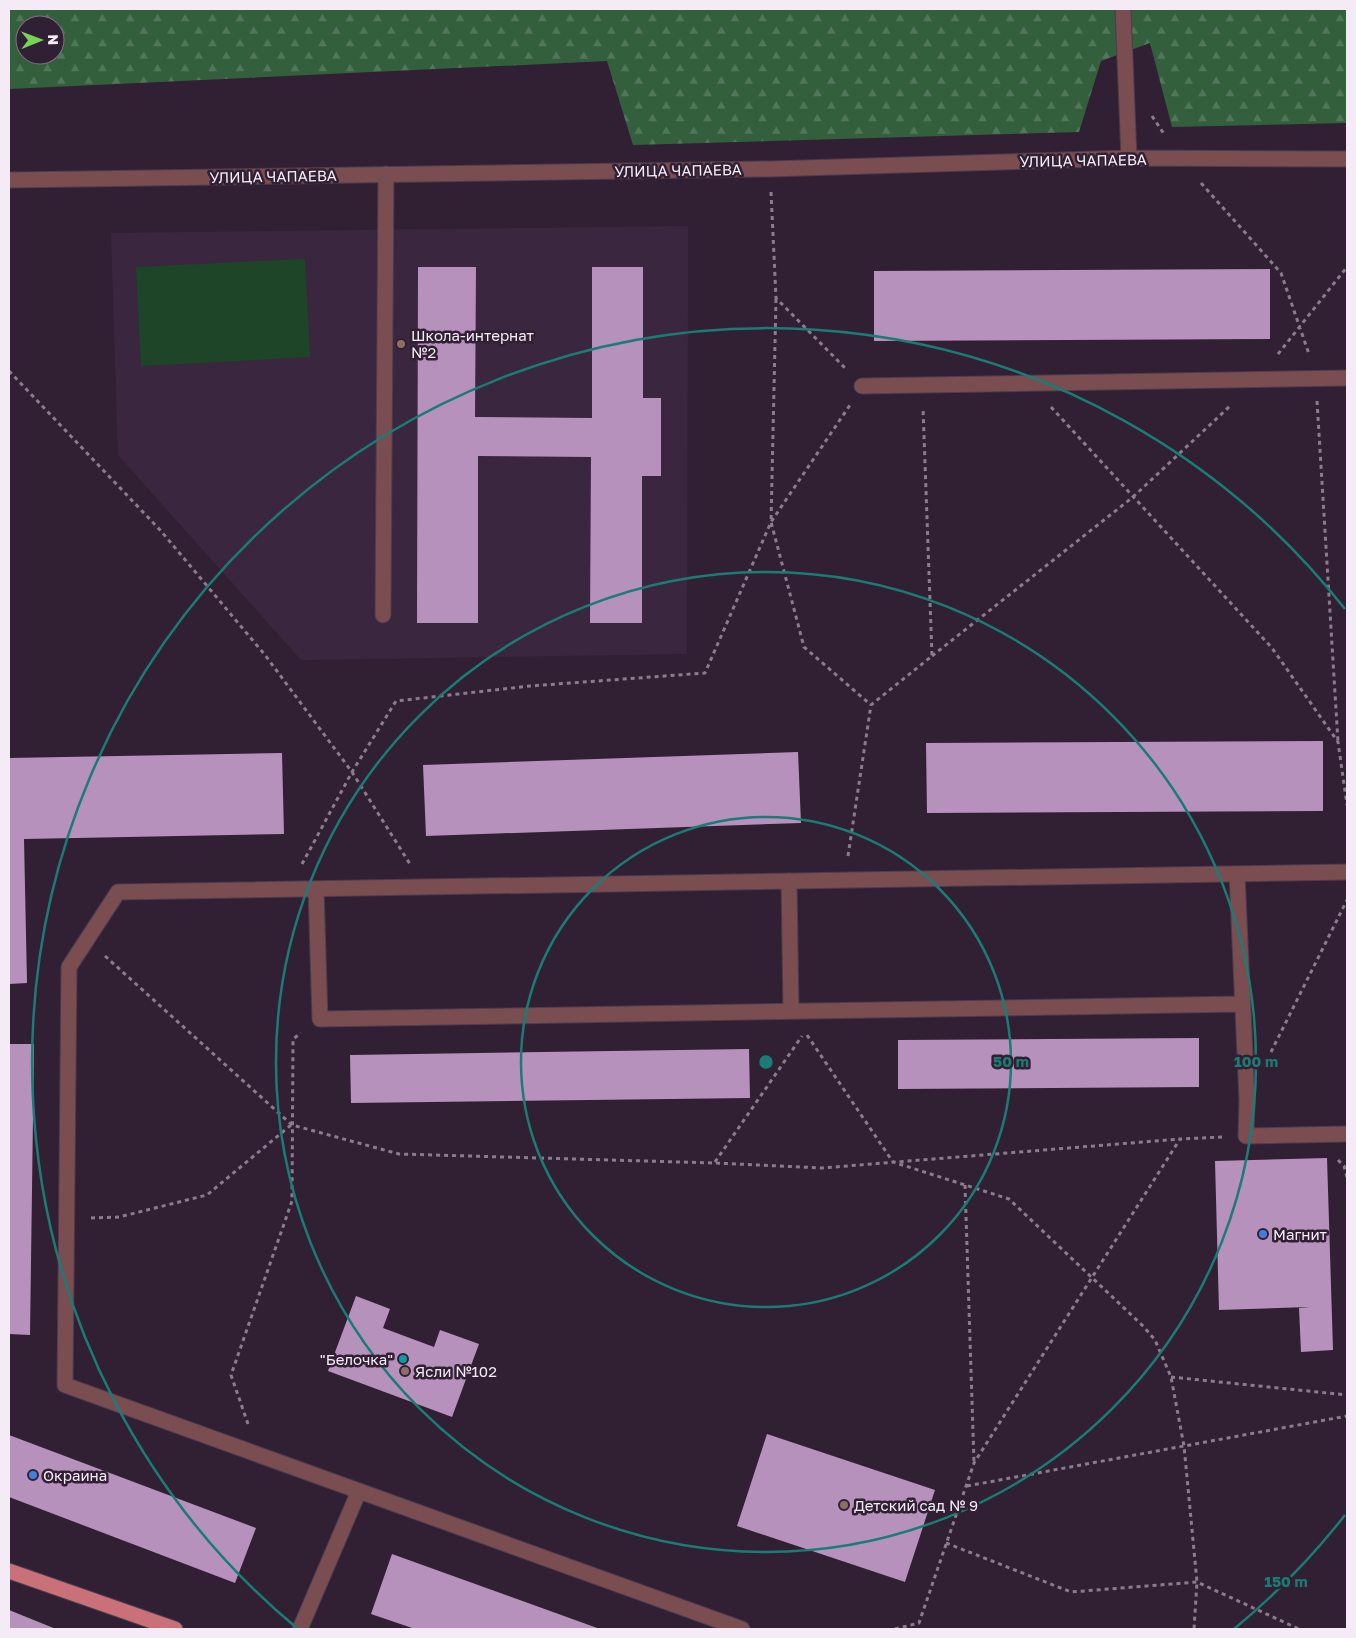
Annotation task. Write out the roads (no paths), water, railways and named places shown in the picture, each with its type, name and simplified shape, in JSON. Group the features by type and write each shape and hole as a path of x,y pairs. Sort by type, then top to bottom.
{"main road":[{"path":"9,1571 175,1629"}],"street":[{"path":"1123,9 1129,158"},
{"name":"УЛИЦА ЧАПАЕВА","path":"9,180 770,169 1129,158 1347,159"},
{"path":"383,615 386,174"},
{"path":"862,386 1347,378"},
{"path":"742,1629 65,1385 69,967 118,892 1347,872"},
{"path":"1237,874 1246,1136 1347,1134"},
{"path":"789,881 792,1011"},
{"path":"316,889 320,1018 1242,1004"},
{"path":"300,1629 360,1491"}],"place":[{"name":"Школа-интернат №2","path":"401,344"},
{"name":"Магнит","path":"1263,1234"},
{"name":"\"Белочка\"","path":"403,1359"},
{"name":"Ясли №102","path":"405,1371"},
{"name":"Окраина","path":"33,1475"},
{"name":"Детский сад № 9","path":"844,1505"}]}
